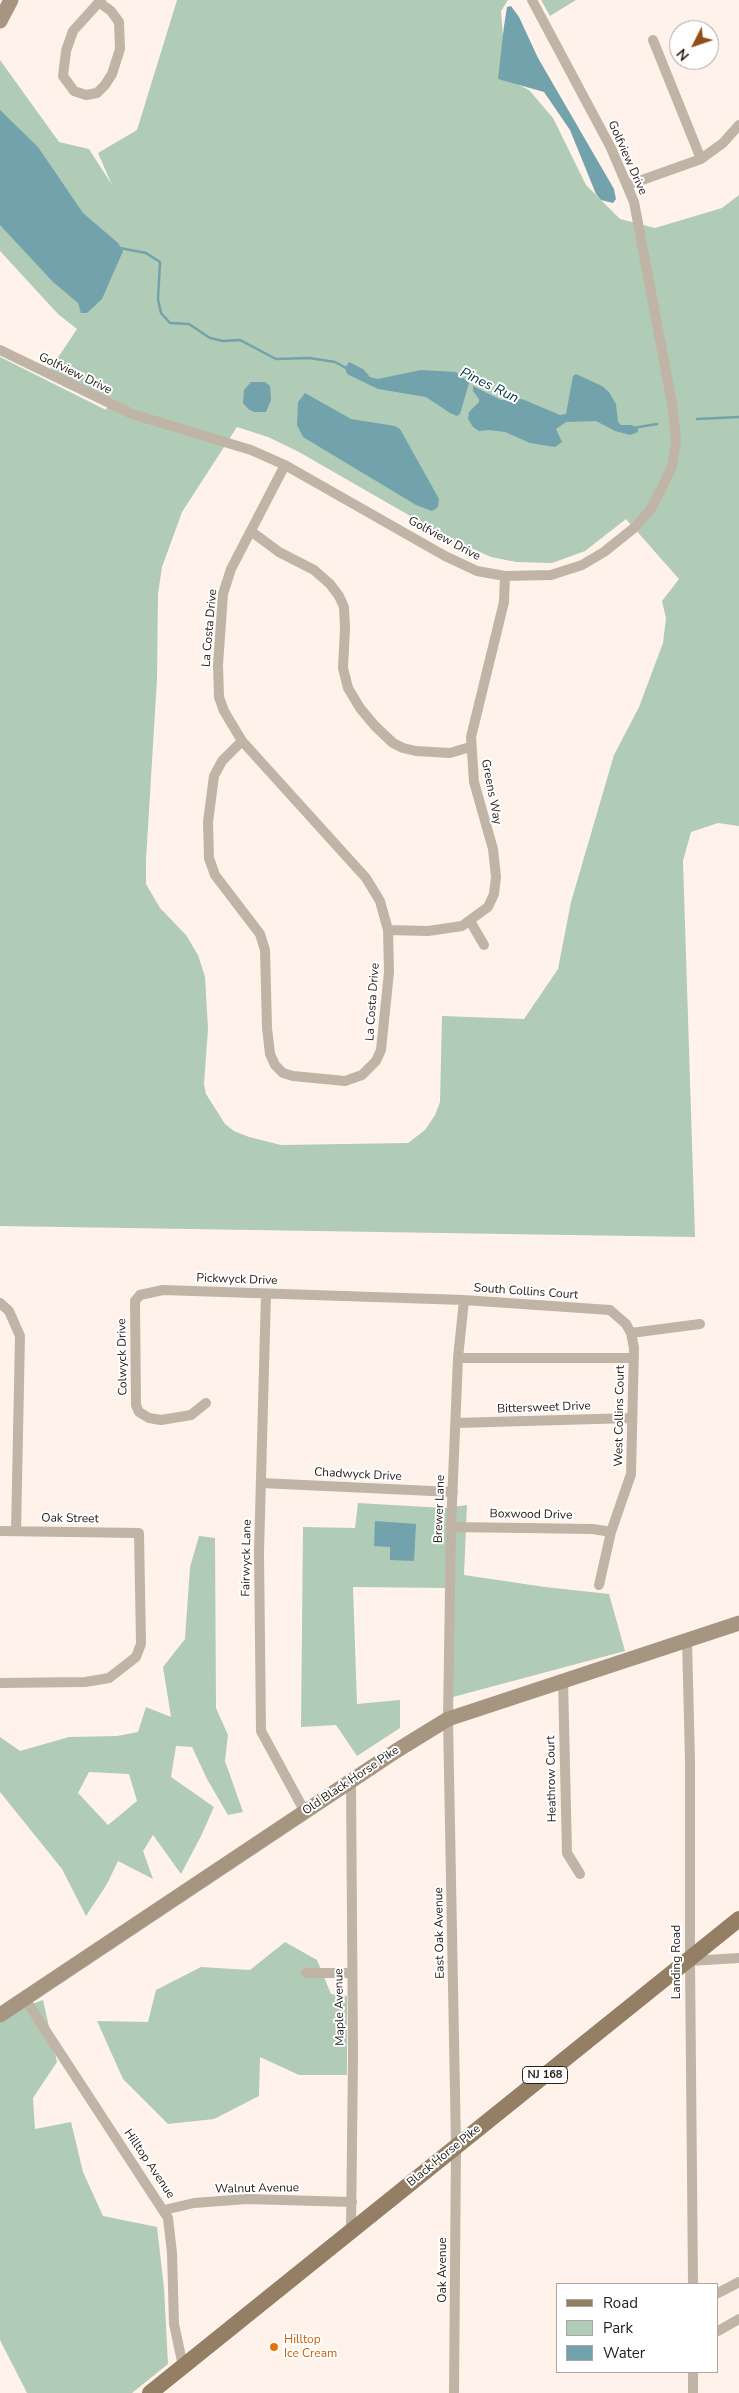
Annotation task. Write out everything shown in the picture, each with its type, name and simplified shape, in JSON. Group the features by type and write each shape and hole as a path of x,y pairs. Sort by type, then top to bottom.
{"main road":[{"name":"Black Horse Pike","path":"150,2393 456,2146 690,1961 739,1919"}],"street":[{"path":"0,22 11,0"},
{"name":"Golfview Drive","path":"0,350 132,414 251,450 285,465 445,556 477,571 505,576 551,575 582,565 604,552 634,528 650,510 662,490 672,466 676,442 673,409 658,338 646,261 634,202 628,185 598,123 532,0"},
{"path":"100,1 112,11 119,22 121,34 120,49 112,74 105,85 96,93 86,95 74,91 67,84 63,76 66,51 73,31 100,1"},
{"path":"653,40 701,159"},
{"path":"628,185 701,159 723,143 739,125"},
{"name":"La Costa Drive","path":"242,741 222,761 214,776 208,822 209,858 215,875 260,934 265,950 267,1028 270,1054 275,1065 283,1073 317,1080 345,1081 362,1075 376,1061 382,1050 389,972 388,930 380,900 366,878 242,741 224,711 220,697 218,665 223,594 231,569 252,532 285,465"},
{"path":"252,532 279,552 314,570 330,584 339,596 344,607 343,668 348,688 360,708 375,726 393,743 403,748 450,754 470,747"},
{"name":"Greens Way","path":"388,930 428,931 462,926 488,907 494,894 496,877 492,849 474,782 470,737 504,602 505,576"},
{"path":"470,921 484,945"},
{"name":"Pickwyck Drive","path":"137,1299 148,1292 163,1290 339,1296"},
{"name":"Fairwyck Lane","path":"266,1294 259,1572 261,1731 305,1812"},
{"name":"South Collins Court","path":"339,1296 464,1300 610,1310 620,1317 631,1333"},
{"name":"Colwyck Drive","path":"137,1299 135,1301 136,1405 142,1415 161,1420 191,1414 206,1403"},
{"name":"Brewer Lane","path":"448,1719 451,1527 458,1358 464,1300"},
{"path":"0,1303 9,1311 20,1336 16,1531"},
{"path":"631,1333 700,1324"},
{"name":"West Collins Court","path":"599,1585 611,1532 631,1474 634,1358 631,1333"},
{"path":"458,1358 634,1358"},
{"name":"Bittersweet Drive","path":"456,1423 632,1418"},
{"name":"Chadwyck Drive","path":"261,1483 453,1492"},
{"name":"Boxwood Drive","path":"451,1527 593,1529 611,1532"},
{"name":"Oak Street","path":"0,1531 140,1533 141,1644 136,1657 109,1678 85,1682 0,1683"},
{"name":"Old Black Horse Pike","path":"0,2015 448,1719 739,1622"},
{"name":"Landing Road","path":"687,1640 690,1761 693,2283"},
{"name":"Heathrow Court","path":"563,1680 567,1853 580,1874"},
{"name":"East Oak Avenue","path":"448,1719 456,2146"},
{"name":"Maple Avenue","path":"351,1782 353,2056 351,2231"},
{"path":"690,1961 739,1958"},
{"path":"306,1973 352,1973"},
{"name":"Hilltop Avenue","path":"24,1999 168,2218 172,2253 174,2324 183,2366"},
{"name":"Oak Avenue","path":"454,2393 456,2146"},
{"name":"Walnut Avenue","path":"164,2210 194,2204 247,2199 352,2202"},
{"path":"719,2292 739,2282"},
{"path":"719,2329 739,2319"},
{"path":"693,2373 693,2393"}],"green space":[{"path":"177,0 508,0 501,11 504,48 501,76 529,90 553,118 586,185 620,219 655,228 722,208 739,195 739,826 718,823 691,832 683,861 695,1237 0,1226 0,357 106,410 108,404 47,374 77,329 58,314 0,251 0,60 59,142 89,149 112,185 98,153 137,130","holes":["237,427 268,437 299,452 445,536 491,557 516,562 552,563 585,551 626,519 679,579 662,601 666,618 663,643 639,707 614,755 571,902 558,969 524,1019 442,1016 440,1102 435,1115 425,1130 408,1143 281,1145 249,1137 234,1131 225,1124 206,1094 204,1084 208,1029 205,977 198,955 186,935 160,908 146,884 157,679 158,594 162,567 182,512"]},
{"path":"541,0 576,0 550,16"},
{"path":"358,1503 444,1508 467,1505 464,1575 609,1594 625,1651 453,1697 449,1588 353,1587 357,1704 400,1700 400,1728 357,1756 336,1725 301,1727 303,1527 355,1528"},
{"path":"199,1536 215,1538 216,1708 228,1735 225,1761 243,1812 228,1815 207,1779 192,1747 176,1746 171,1777 214,1807 181,1874 153,1835 143,1851 153,1879 118,1861 107,1884 86,1916 62,1869 0,1792 0,1737 20,1751 69,1737 117,1736 138,1732 146,1707 171,1717 163,1667 185,1639 190,1567","holes":["89,1772 129,1774 137,1801 108,1825 78,1793"]},
{"path":"285,1942 317,1960 331,1994 347,1996 347,2075 299,2075 260,2057 259,2096 214,2119 168,2124 123,2079 97,2021 148,2022 156,1990 201,1967 250,1970"},
{"path":"43,2000 57,2062 33,2098 35,2129 71,2122 83,2172 103,2216 157,2227 164,2288 168,2364 132,2393 27,2393 0,2340 0,2023 18,2009"}],"water":[{"path":"511,6 519,17 538,58 614,189 616,199 613,203 601,200 596,194 570,130 544,92 498,79 507,7"},
{"path":"0,110 38,147 83,213 118,243 123,251 102,299 87,313 81,313 78,303 53,282 0,225"},
{"path":"349,362 363,369 370,377 378,379 421,370 456,372 469,383 460,414 457,416 450,413 426,397 378,389 347,374 345,368"},
{"path":"576,374 602,386 609,392 616,404 618,422 621,425 632,425 638,429 638,432 630,435 615,431 596,421 566,422 556,429 562,442 555,447 530,443 505,432 479,431 473,427 468,419 469,412 479,402 473,391 473,386 501,400 522,399 560,415 566,414 573,376"},
{"path":"251,382 265,382 270,386 271,400 266,412 254,412 243,403 244,390"},
{"path":"305,393 351,419 395,426 400,429 439,499 438,507 432,511 416,505 303,437 297,425 298,402"},
{"path":"375,1521 416,1524 414,1561 390,1560 390,1547 374,1546"}],"waterway":[{"name":"Pines Run","path":"120,248 146,253 160,262 158,299 161,313 170,323 189,324 210,338 223,341 240,340 276,359 309,358 335,362 346,368"},
{"name":"Pines Run","path":"697,419 739,417"},
{"name":"Pines Run","path":"633,428 657,424"}],"place":[{"name":"Hilltop Ice Cream","path":"274,2347"}]}
